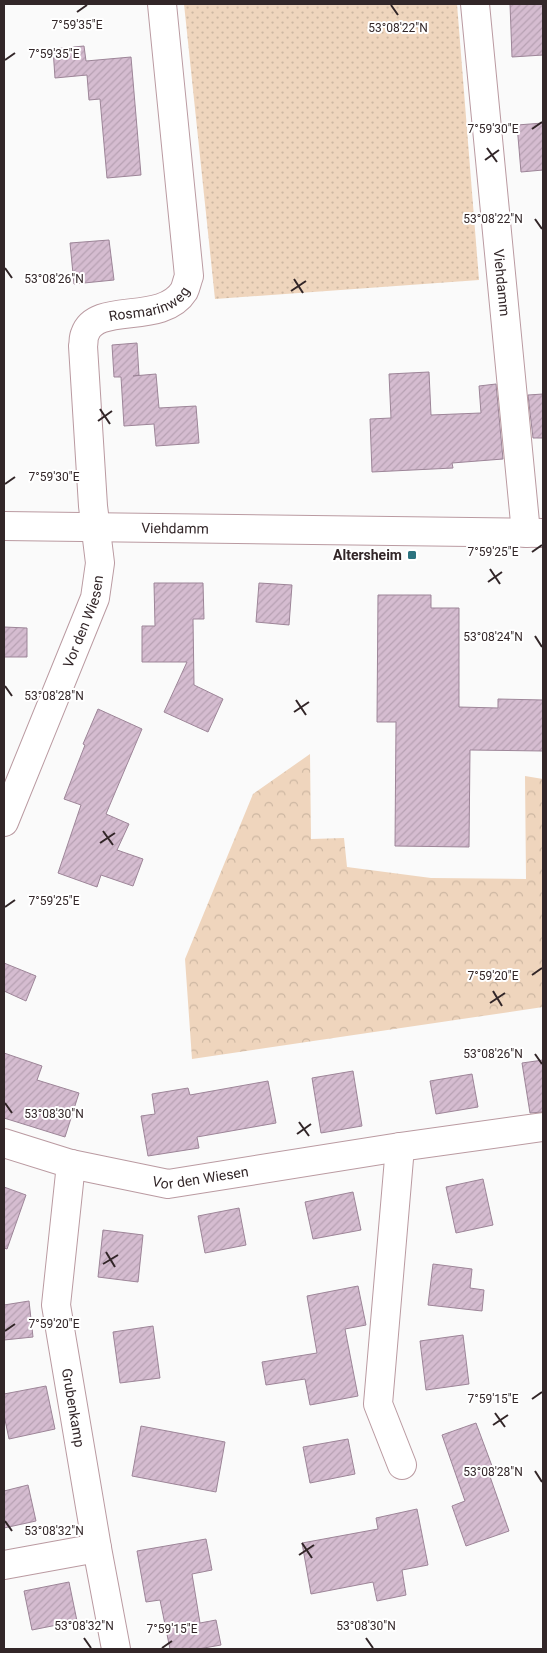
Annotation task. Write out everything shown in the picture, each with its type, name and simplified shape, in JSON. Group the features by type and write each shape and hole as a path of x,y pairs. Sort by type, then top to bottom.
{"street":[{"name":"Rosmarinweg","path":"95,527 83,346 85,333 96,320 113,315 156,310 173,303 184,291 189,276 162,4"},
{"name":"Viehdamm","path":"4,526 535,533 475,4"},
{"name":"Vor den Wiesen","path":"4,822 94,598 100,563 95,527"},
{"name":"Vor den Wiesen","path":"4,1143 72,1164 168,1184 543,1126"},
{"path":"400,1147 378,1404 402,1465"},
{"name":"Grubenkamp","path":"72,1164 56,1305 96,1548 116,1649"},
{"path":"4,1565 96,1548"}],"green space":[{"path":"184,4 457,4 479,280 215,299"},
{"path":"310,754 311,839 344,838 347,867 431,878 526,879 525,776 543,779 543,1007 192,1059 185,959 253,794"}],"building":[{"path":"510,4 543,4 543,55 512,57"},
{"path":"84,46 86,61 131,57 141,175 107,178 100,99 89,100 87,75 55,78 53,49"},
{"path":"543,123 543,170 521,172 517,125"},
{"path":"109,240 114,280 74,284 70,243"},
{"path":"137,343 139,375 133,376 156,374 159,408 196,406 199,443 156,446 154,424 124,426 121,377 114,377 112,345"},
{"path":"429,372 431,415 481,413 479,386 496,384 503,459 452,463 453,468 372,472 370,419 391,418 389,374"},
{"path":"543,394 543,438 533,438 528,395"},
{"path":"154,583 203,583 204,619 193,619 194,685 223,699 208,732 164,712 187,662 142,662 142,626 155,626"},
{"path":"259,583 292,585 289,625 256,622"},
{"path":"378,595 431,595 431,608 459,608 459,707 498,708 498,699 543,700 543,751 470,750 469,847 395,846 396,722 377,722"},
{"path":"4,627 27,628 27,657 4,657"},
{"path":"98,709 142,729 106,814 129,824 117,850 143,859 133,886 101,875 97,887 58,873 81,805 64,799 85,745 83,744"},
{"path":"4,963 36,976 26,1001 4,991"},
{"path":"4,1053 42,1066 37,1080 79,1093 65,1137 4,1118"},
{"path":"543,1060 543,1112 530,1113 522,1063"},
{"path":"353,1071 362,1126 321,1133 312,1078"},
{"path":"472,1074 478,1107 436,1114 430,1081"},
{"path":"268,1081 276,1123 197,1137 199,1148 148,1156 141,1116 155,1114 152,1094 188,1088 190,1095"},
{"path":"483,1179 493,1225 456,1233 446,1187"},
{"path":"4,1187 26,1195 7,1249 4,1248"},
{"path":"353,1192 361,1230 313,1239 305,1202"},
{"path":"239,1208 246,1245 205,1253 198,1216"},
{"path":"103,1230 143,1235 138,1282 98,1277"},
{"path":"433,1264 472,1269 470,1288 484,1290 482,1311 428,1305"},
{"path":"358,1286 366,1325 345,1329 358,1396 310,1405 305,1379 266,1385 262,1362 317,1353 307,1296"},
{"path":"29,1301 33,1337 4,1340 4,1305"},
{"path":"153,1326 160,1378 120,1383 113,1332"},
{"path":"463,1335 469,1384 426,1390 420,1341"},
{"path":"46,1386 55,1429 9,1439 4,1415 4,1394"},
{"path":"476,1423 492,1466 487,1468 509,1531 466,1546 452,1506 465,1501 442,1435"},
{"path":"141,1426 225,1442 216,1492 132,1476"},
{"path":"348,1439 355,1474 310,1483 303,1447"},
{"path":"28,1485 36,1521 4,1528 4,1491"},
{"path":"417,1509 428,1565 402,1570 406,1595 377,1601 373,1582 311,1594 302,1543 378,1529 376,1518"},
{"path":"206,1539 212,1570 192,1574 200,1623 216,1620 221,1645 198,1649 170,1649 160,1600 146,1602 137,1551"},
{"path":"69,1582 77,1621 32,1630 24,1591"}],"place":[{"name":"Altersheim","path":"412,555"}]}
